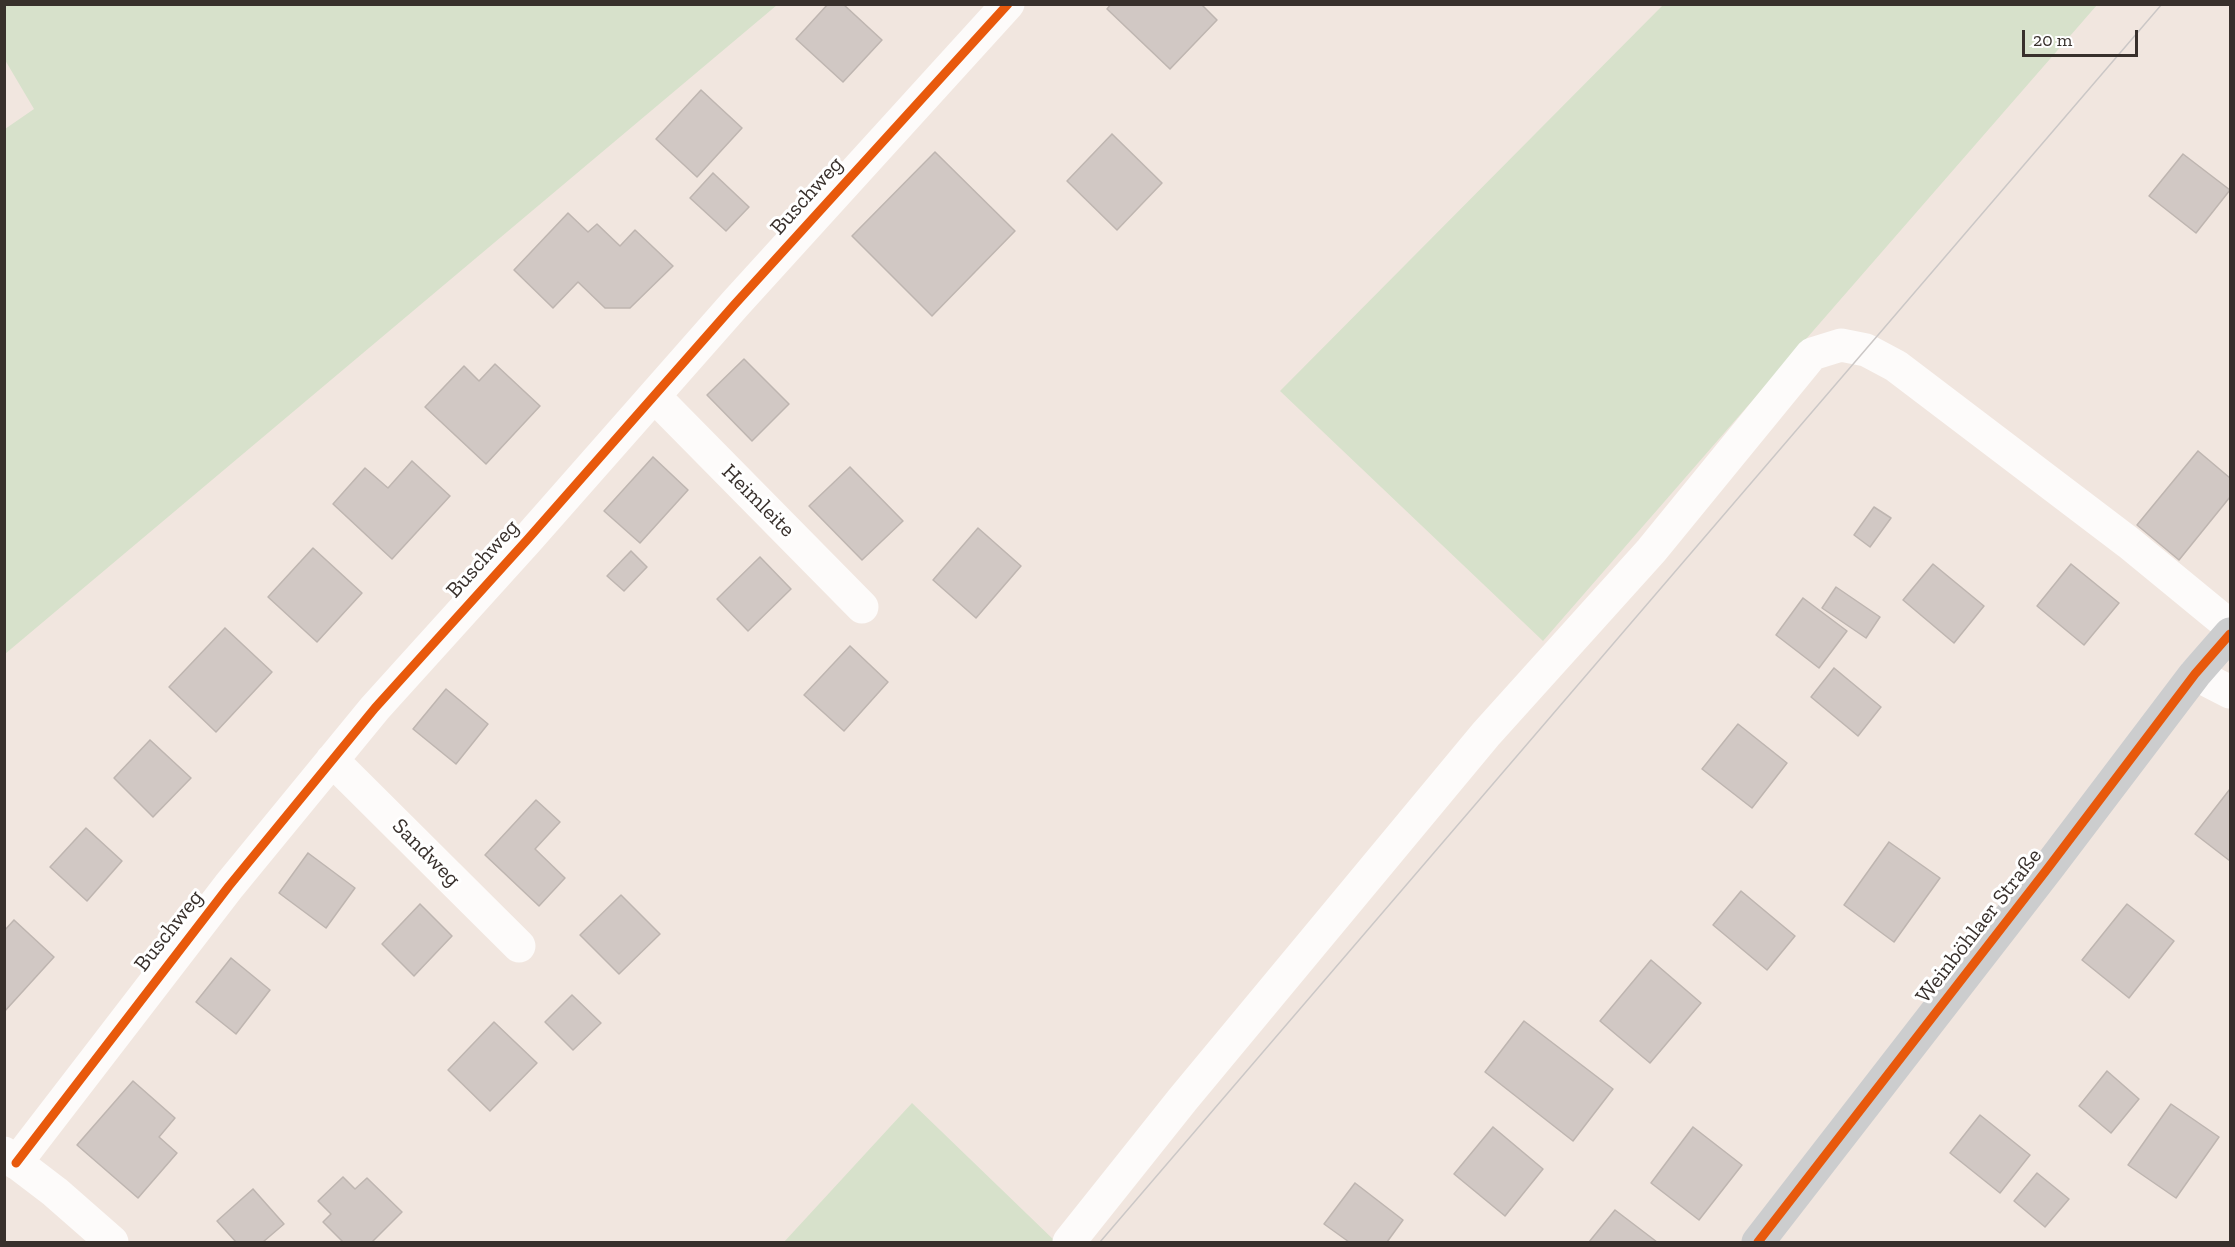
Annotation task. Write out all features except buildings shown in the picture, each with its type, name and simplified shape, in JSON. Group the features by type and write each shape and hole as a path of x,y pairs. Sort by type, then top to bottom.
{"main road":[{"name":"Weinböhlaer Straße","path":"1758,1242 2195,674 2230,634"}],"street":[{"name":"Buschweg","path":"10,1158 375,708 735,304 1008,4"},
{"path":"1070,1242 1183,1099 1486,734 1651,551 1812,354 1841,345 1866,350 1896,366 2129,543 2230,626"},
{"name":"Heimleite","path":"654,396 862,607"},
{"path":"2195,674 2230,692"},
{"name":"Sandweg","path":"332,760 519,946"},
{"path":"10,1158 55,1192 112,1242"}],"green space":[{"path":"5,4 777,5 5,654 5,129 34,109 5,60"},
{"path":"1663,5 2097,5 1543,641 1280,391"},
{"path":"912,1103 1056,1242 784,1242"}],"tram line":[{"path":"1100,1242 2162,4"}],"cycle path":[{"path":"16,1163 229,886 375,708 735,304 1008,4"},
{"path":"1758,1242 2195,674 2230,634"}]}
